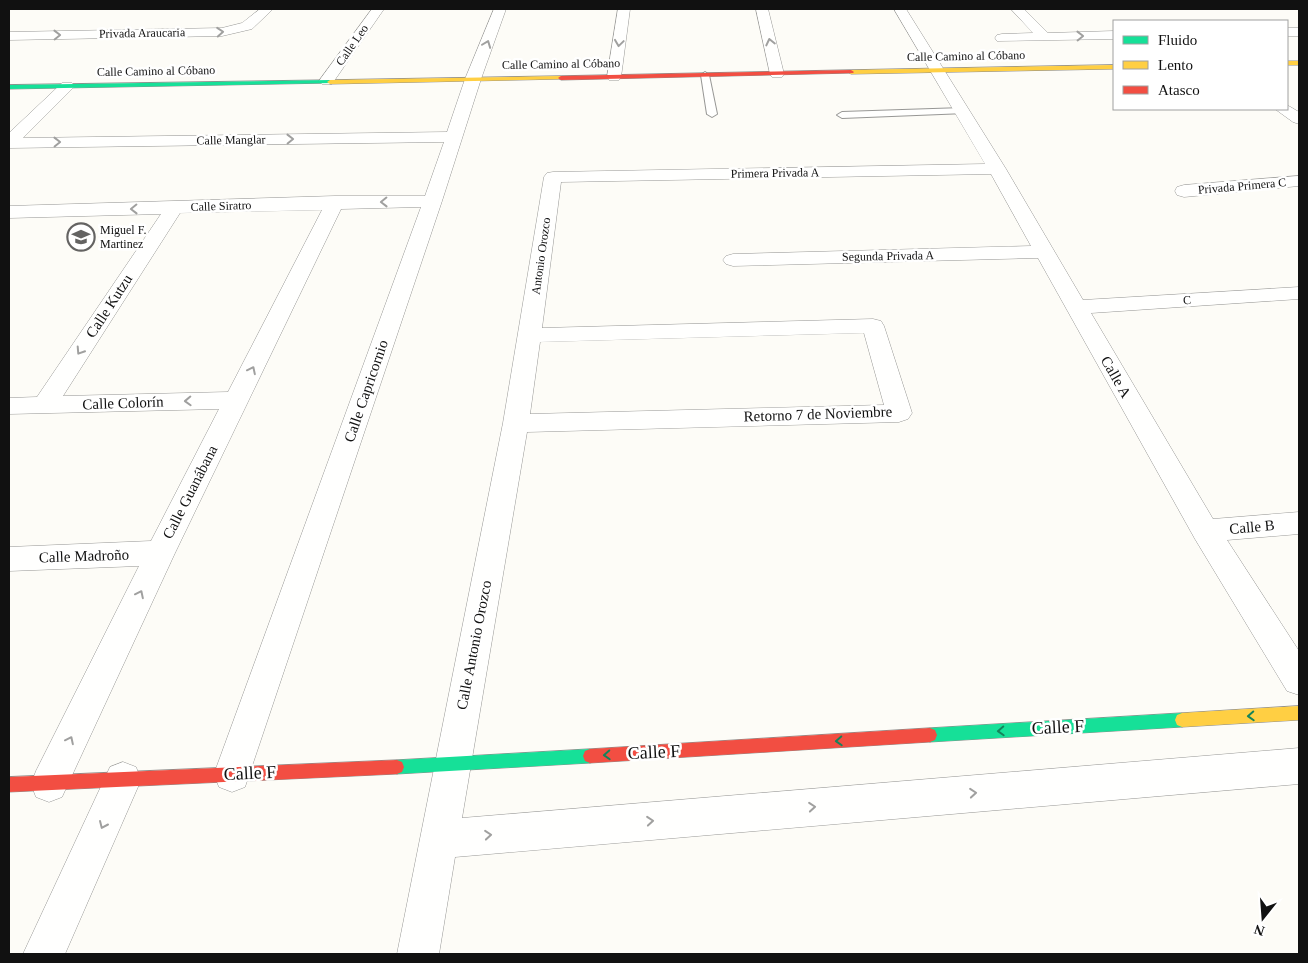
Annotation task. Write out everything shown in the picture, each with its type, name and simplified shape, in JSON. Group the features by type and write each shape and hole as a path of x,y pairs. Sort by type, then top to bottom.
{"street":[{"name":"Privada Araucaria","path":"9,36 222,32 241,30 253,24 267,9"},
{"name":"Calle Leo","path":"327,81 378,9"},
{"name":"Calle Capricornio","path":"232,774 500,9"},
{"path":"614,77 624,9"},
{"path":"762,9 777,74"},
{"name":"Calle A","path":"900,9 939,70 997,169 1205,531 1299,680"},
{"path":"1017,9 1046,37"},
{"path":"1002,38 1113,36"},
{"name":"Calle Camino al Cóbano","path":"9,87 705,76 1113,67"},
{"path":"9,142 67,86"},
{"path":"1286,110 1299,119"},
{"name":"Calle Manglar","path":"9,142 454,136"},
{"name":"Primera Privada A","path":"553,177 997,169"},
{"name":"Antonio Orozco","path":"529,335 553,177"},
{"name":"Privada Primera C","path":"1184,190 1299,181"},
{"name":"Calle Siratro","path":"9,212 433,200"},
{"name":"Calle Guanábana","path":"49,784 160,553 335,202"},
{"name":"Calle Kutzu","path":"44,405 174,208"},
{"name":"Segunda Privada A","path":"733,260 1043,252"},
{"name":"C","path":"1075,307 1299,293"},
{"name":"Retorno 7 de Noviembre","path":"516,423 899,413 873,326 529,335"},
{"name":"Calle Antonio Orozco","path":"418,954 516,423 529,335"},
{"name":"Calle Colorín","path":"9,406 237,400"},
{"name":"Calle B","path":"1205,531 1299,523"},
{"name":"Calle Madroño","path":"9,559 160,553"},
{"name":"Calle F","path":"9,785 452,764 1299,713"},
{"path":"439,839 1299,766"},
{"path":"44,954 123,780"}],"lane":[{"path":"705,76 712,114"},
{"path":"842,115 963,112"}],"traffic: fast":[{"path":"9,87 330,82"},
{"path":"930,735 1182,720"},
{"path":"397,767 590,756"}],"traffic: slow":[{"path":"1288,63 1299,63"},
{"path":"851,72 1113,67"},
{"path":"330,82 561,78"},
{"path":"1182,720 1299,713"}],"traffic: jam":[{"path":"561,78 851,72"},
{"path":"590,756 930,735"},
{"path":"9,785 397,767"}],"place":[{"name":"Miguel F. Martinez","path":"81,237"}]}
